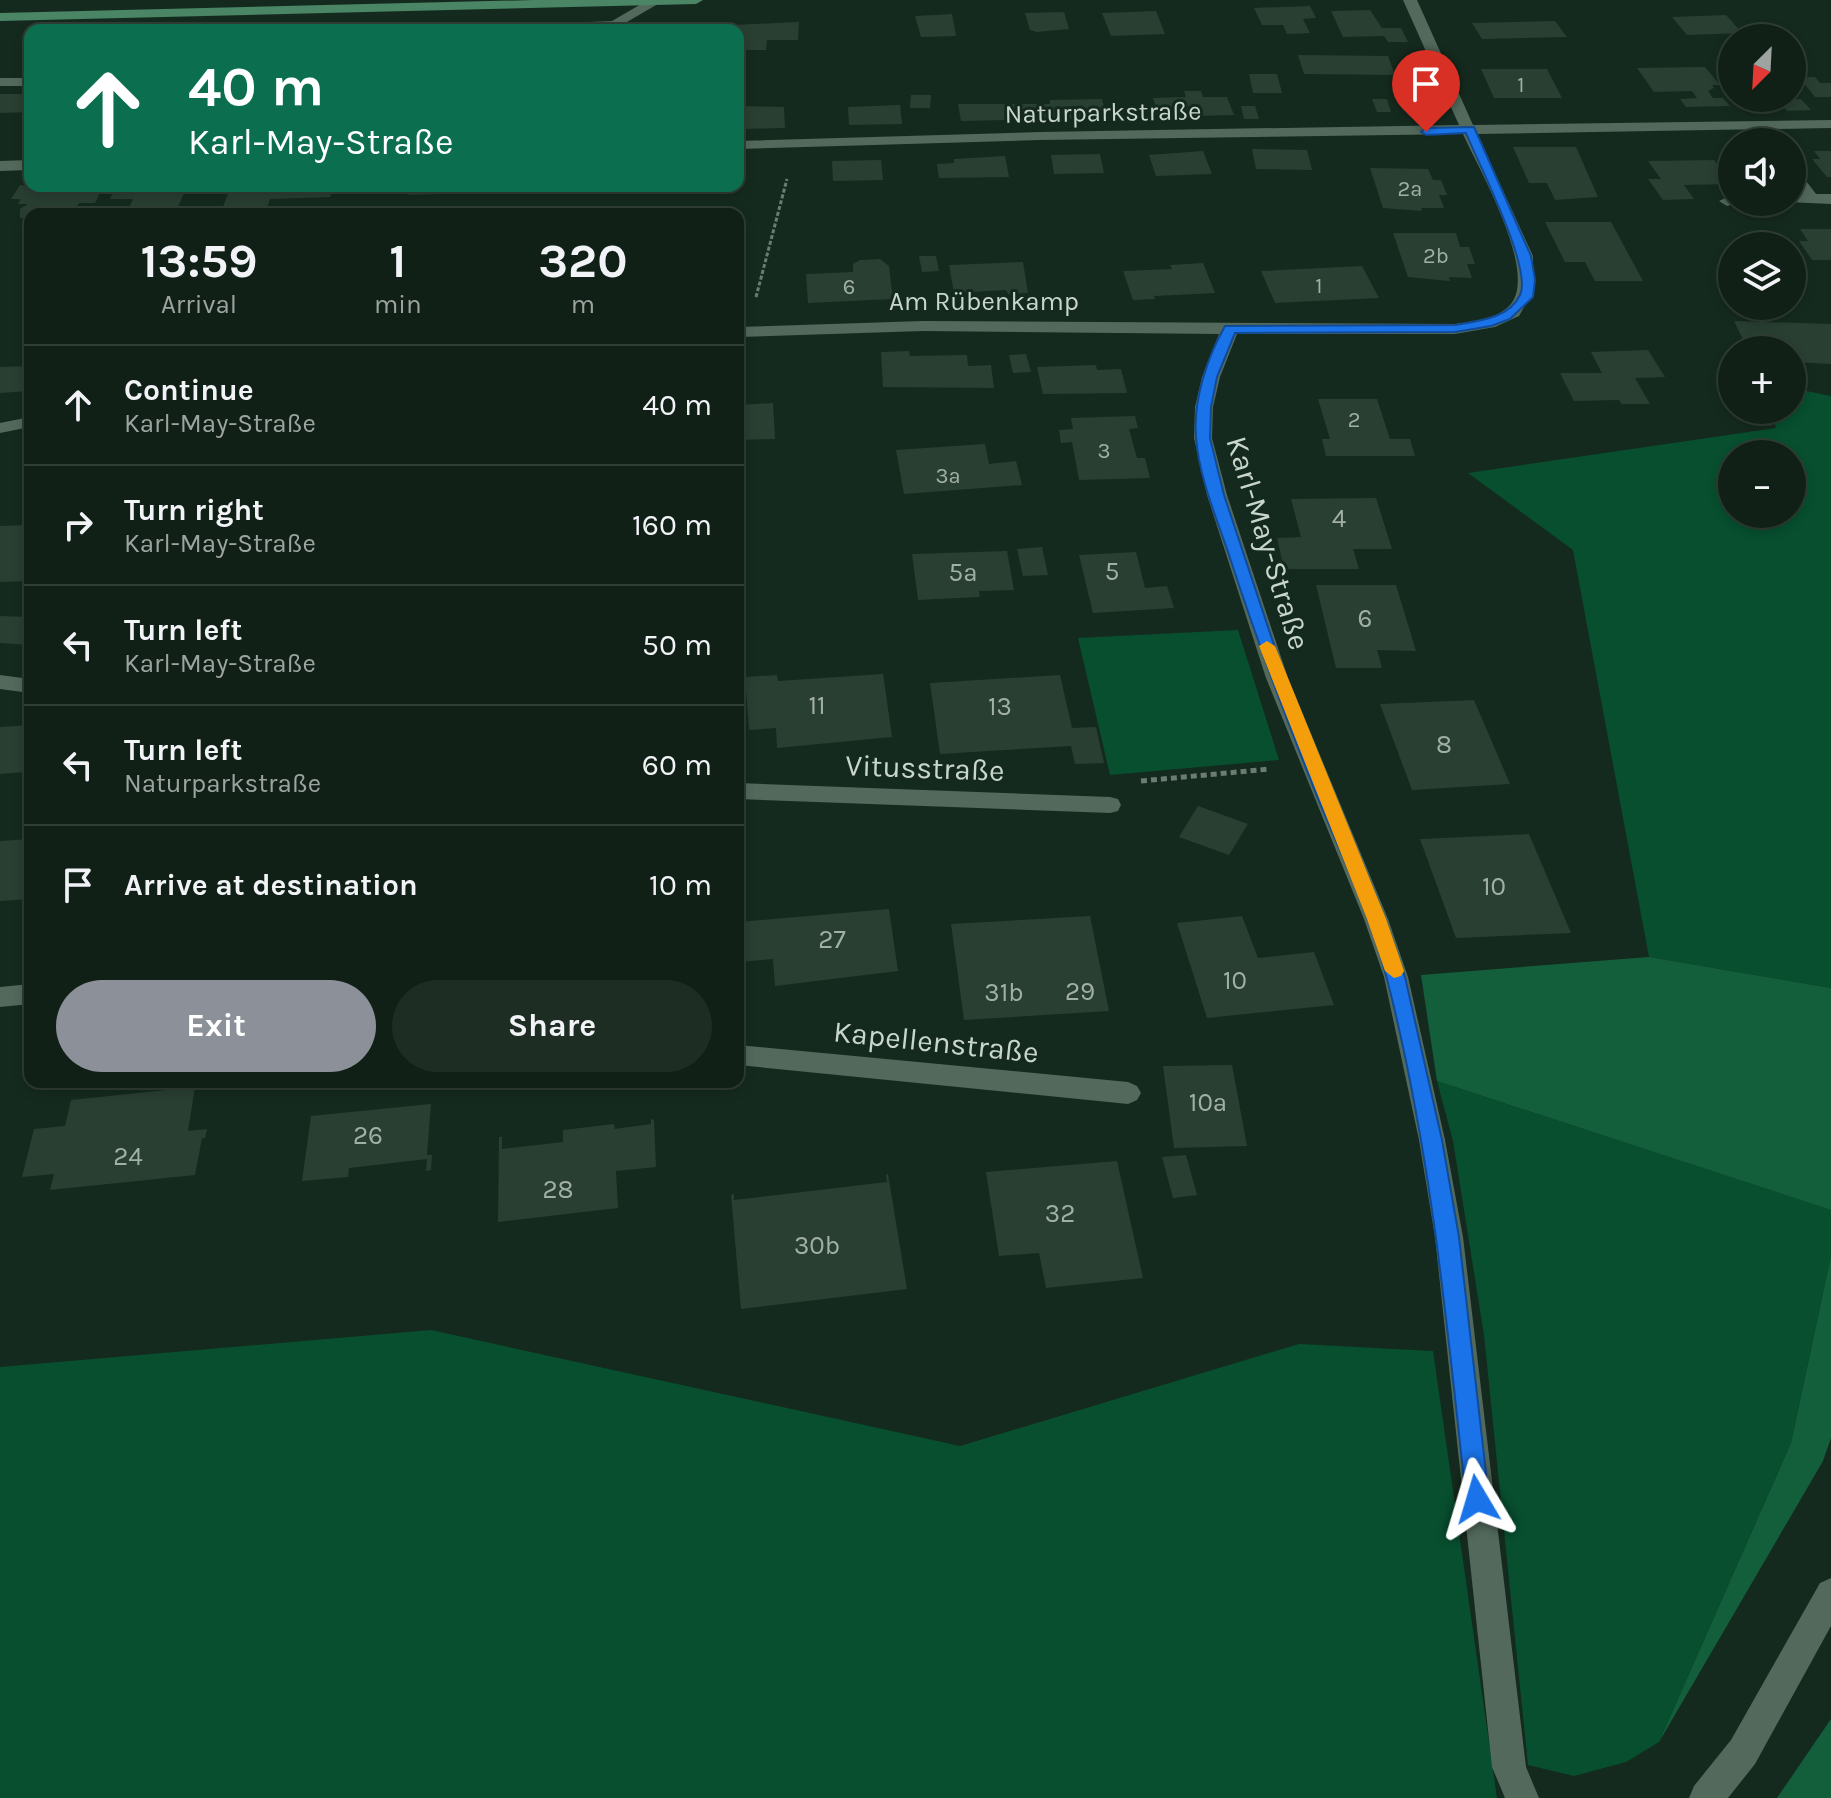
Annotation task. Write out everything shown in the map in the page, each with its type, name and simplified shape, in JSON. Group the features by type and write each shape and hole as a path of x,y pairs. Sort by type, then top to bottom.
{"main road":[{"path":"0,17 696,0"}],"street":[{"path":"1230,329 1455,329 1491,323 1517,309 1526,297 1529,280 1525,256 1410,0"},
{"path":"617,24 656,1"},
{"path":"0,82 24,82"},
{"name":"Naturparkstraße","path":"744,145 1831,124"},
{"path":"0,166 24,165"},
{"path":"1806,191 1812,199"},
{"path":"1806,199 1831,199"},
{"name":"Am Rübenkamp","path":"744,332 923,326 1230,329"},
{"name":"Karl-May-Straße","path":"1230,329 1211,377 1204,407 1203,438 1217,495 1277,678 1315,765 1396,977 1432,1140 1449,1237 1509,1767 1522,1798"},
{"path":"0,428 24,423"},
{"path":"0,682 24,685"},
{"name":"Vitusstraße","path":"744,791 1110,805"},
{"path":"0,997 24,995"},
{"name":"Kapellenstraße","path":"744,1056 1128,1093"},
{"path":"1706,1798 1743,1752 1831,1594"}],"path":[{"path":"744,325 796,143"},
{"path":"1110,805 1110,784 1315,765"}],"green space":[{"path":"1806,391 1831,396 1831,988 1649,957 1573,550 1468,473 1776,428 1775,424 1806,424"},
{"path":"1238,630 1279,760 1110,775 1078,638"},
{"path":"1649,957 1831,988 1831,1210 1437,1081 1421,975"},
{"path":"1437,1081 1831,1210 1831,1256 1791,1443 1659,1742 1626,1762 1574,1776 1528,1765 1484,1335 1453,1141"},
{"path":"1831,1256 1831,1438 1823,1461 1659,1742 1791,1443"},
{"path":"431,1330 960,1446 1299,1344 1433,1351 1497,1798 0,1798 0,1367"},
{"path":"1831,1719 1831,1798 1777,1798"}],"building":[{"path":"1310,6 1316,18 1303,19 1310,33 1287,34 1283,25 1262,25 1254,8"},
{"path":"1370,10 1382,28 1401,28 1408,42 1388,42 1384,36 1343,37 1331,11"},
{"path":"1156,11 1165,34 1111,36 1102,13"},
{"path":"1064,12 1069,29 1037,32 1030,30 1025,13"},
{"path":"952,14 956,36 921,37 915,16"},
{"path":"1726,15 1734,24 1718,24 1718,34 1687,35 1672,17"},
{"path":"1555,21 1567,37 1482,39 1472,23"},
{"path":"799,22 798,40 767,40 766,50 744,50 744,24"},
{"path":"1298,55 1388,56 1395,75 1304,74"},
{"path":"1705,67 1718,83 1708,91 1713,98 1718,98 1718,106 1686,107 1680,99 1697,98 1692,91 1654,92 1637,68"},
{"path":"1481,69 1547,69 1562,98 1494,98"},
{"path":"1249,74 1277,74 1282,93 1253,93"},
{"path":"1806,77 1815,77 1820,83 1831,83 1831,97 1815,97 1806,86"},
{"path":"1184,91 1201,91 1203,97 1227,97 1234,115 1159,117 1153,98 1186,97"},
{"path":"0,94 24,94 24,112 0,113"},
{"path":"911,95 931,95 930,108 910,108"},
{"path":"1102,99 1107,118 961,121 958,104 1050,104 1050,100"},
{"path":"1372,99 1387,99 1391,112 1377,112"},
{"path":"900,105 902,124 849,125 848,107"},
{"path":"744,106 784,107 785,128 744,129"},
{"path":"1241,106 1255,106 1259,119 1244,119"},
{"path":"1513,147 1576,147 1598,197 1555,200 1547,183 1529,183"},
{"path":"1252,149 1307,150 1312,170 1256,169"},
{"path":"1203,151 1212,174 1156,176 1149,155"},
{"path":"1814,151 1831,151 1831,177 1827,177 1812,159 1820,159"},
{"path":"1100,154 1104,173 1054,174 1051,155"},
{"path":"1005,156 1009,177 939,178 937,164 954,163 954,159"},
{"path":"881,160 883,180 833,181 832,161"},
{"path":"1714,160 1718,165 1718,184 1684,185 1694,199 1663,200 1648,179 1661,179 1648,161"},
{"path":"1370,168 1428,169 1433,180 1441,180 1447,195 1439,195 1444,208 1421,208 1422,211 1383,208"},
{"path":"20,185 24,185 24,192 101,192 95,203 79,203 76,208 24,208 24,218 20,218 20,209 28,204 18,204 21,199 11,199"},
{"path":"113,192 184,192 178,208 129,208 133,199 110,199"},
{"path":"229,192 332,192 330,197 270,199 267,208 223,208"},
{"path":"409,192 469,192 469,193 408,195"},
{"path":"1545,222 1611,222 1643,281 1595,281 1585,262 1565,262"},
{"path":"1800,229 1831,229 1831,260 1812,260 1806,251 1806,232"},
{"path":"1393,233 1456,233 1460,247 1469,247 1475,264 1467,264 1472,278 1449,277 1450,281 1408,277"},
{"path":"919,256 936,256 939,271 922,272"},
{"path":"880,259 889,266 893,299 808,303 806,274 853,272 853,264 860,260"},
{"path":"1023,262 1028,293 1008,294 1006,290 954,293 949,265"},
{"path":"1203,263 1215,293 1133,300 1123,271 1172,269 1170,265"},
{"path":"1362,266 1379,298 1275,303 1261,271"},
{"path":"1734,321 1831,324 1831,364 1806,363 1806,336 1741,336"},
{"path":"1648,350 1665,377 1635,378 1650,404 1622,404 1619,400 1574,401 1560,373 1602,373 1591,352"},
{"path":"909,351 910,356 967,355 968,366 991,365 994,388 883,387 881,352"},
{"path":"1026,354 1031,372 1013,373 1009,355"},
{"path":"1096,365 1097,370 1121,369 1127,393 1043,394 1037,367"},
{"path":"24,366 24,391 0,393 0,367"},
{"path":"1318,399 1377,399 1390,439 1410,439 1415,456 1326,456 1322,439 1330,439"},
{"path":"773,403 775,439 744,440 744,405"},
{"path":"1135,416 1138,428 1129,429 1137,458 1145,458 1150,478 1079,480 1072,442 1061,443 1059,430 1073,429 1071,418"},
{"path":"985,444 989,464 1016,461 1022,485 904,494 896,450"},
{"path":"1376,498 1392,549 1353,549 1359,569 1284,569 1277,538 1301,537 1291,499"},
{"path":"24,525 24,581 0,582 0,526"},
{"path":"1042,547 1048,575 1023,576 1017,549"},
{"path":"1007,551 1014,590 979,591 980,597 918,600 912,554"},
{"path":"1136,552 1145,588 1167,586 1174,608 1093,613 1079,555"},
{"path":"1316,585 1396,585 1416,651 1377,650 1382,668 1336,668"},
{"path":"0,616 24,617 24,645 0,643"},
{"path":"883,674 892,737 777,748 776,728 749,730 745,677 777,675 778,681"},
{"path":"1060,675 1072,728 1096,727 1104,763 1075,764 1071,746 940,754 930,683"},
{"path":"1474,700 1510,784 1412,790 1380,704"},
{"path":"24,725 24,772 0,774 0,727"},
{"path":"1198,806 1248,824 1229,855 1179,837"},
{"path":"1529,834 1571,933 1456,938 1420,839"},
{"path":"24,839 24,899 0,901 0,841"},
{"path":"889,909 898,971 775,986 773,959 744,962 744,921"},
{"path":"1090,916 1109,1011 964,1020 951,924"},
{"path":"1242,916 1258,958 1314,952 1334,1005 1207,1018 1177,923"},
{"path":"1232,1065 1247,1146 1174,1148 1163,1066"},
{"path":"195,1088 188,1131 207,1129 205,1138 202,1138 195,1175 50,1190 54,1174 22,1177 34,1129 65,1126 71,1100"},
{"path":"431,1104 427,1155 432,1155 431,1170 426,1171 427,1159 349,1168 348,1177 302,1181 311,1116"},
{"path":"651,1119 654,1120 656,1167 616,1171 618,1208 498,1222 499,1137 502,1137 502,1149 563,1142 563,1130 614,1124 615,1129 651,1124"},
{"path":"1186,1155 1197,1195 1173,1198 1162,1157"},
{"path":"1117,1161 1143,1278 1046,1288 1039,1253 999,1256 986,1172"},
{"path":"888,1174 907,1289 741,1309 731,1195 734,1194 734,1200 887,1182"}],"slow traffic":[{"path":"1267,646 1394,971"}],"route":[{"path":"1426,132 1470,129 1525,256 1529,280 1526,297 1517,309 1491,323 1455,329 1230,329 1211,377 1204,407 1203,438 1217,495 1277,678 1315,765 1396,977 1432,1140 1449,1237 1477,1499"}]}
